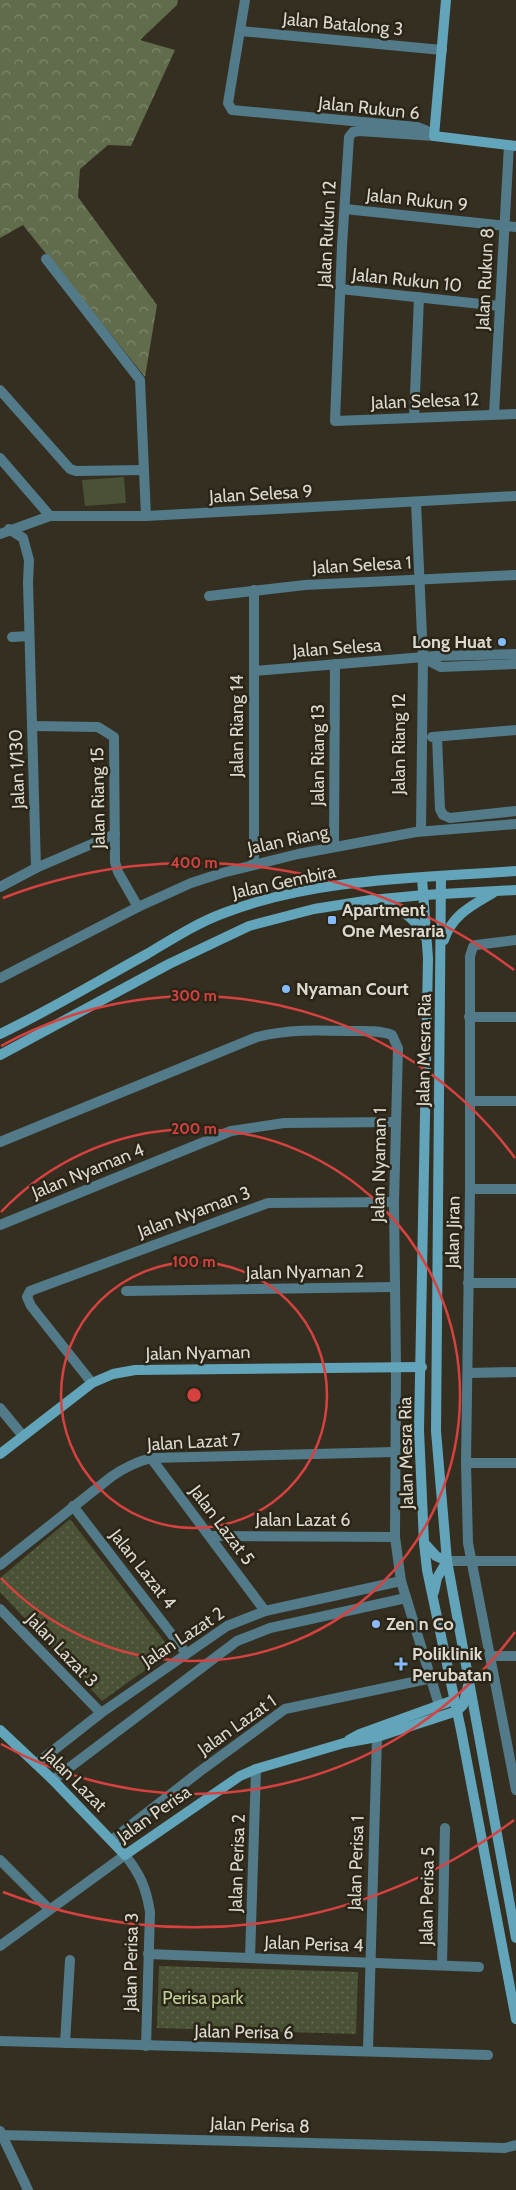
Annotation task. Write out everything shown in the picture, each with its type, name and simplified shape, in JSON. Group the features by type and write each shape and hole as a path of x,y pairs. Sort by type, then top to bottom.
{"main road":[{"path":"434,136 446,0"},
{"name":"Jalan Rukun 6","path":"434,136 512,145"},
{"name":"Jalan Gembira","path":"0,1034 37,1016 192,928 223,913 258,901 299,892 360,883 516,871"},
{"name":"Jalan Mesra Ria","path":"441,876 436,1432 447,1561 516,1938"},
{"name":"Jalan Mesra Ria","path":"422,878 427,942 422,1367 419,1430 424,1543 433,1598 458,1705 516,2019"},
{"name":"Jalan Gembira","path":"0,1055 169,964 249,926 314,909 378,900 424,894 516,890"},
{"path":"441,948 454,919 464,910 496,891"},
{"path":"378,900 402,910 411,917 420,927 427,942"},
{"name":"Jalan Nyaman","path":"0,1454 92,1383 113,1374 136,1370 422,1367"},
{"path":"424,1543 436,1556 447,1561 437,1578 433,1598"},
{"path":"468,1682 458,1705 478,1728"},
{"name":"Jalan Perisa","path":"344,1743 360,1734 439,1705 458,1705"},
{"name":"Jalan Perisa","path":"125,1854 240,1776 256,1769 344,1743 376,1737 458,1705"},
{"name":"Jalan Lazat","path":"0,1730 53,1780 125,1854"}],"street":[{"path":"240,31 246,0"},
{"name":"Jalan Batalong 3","path":"240,31 442,50"},
{"name":"Jalan Rukun 6","path":"240,31 228,106 234,111 417,127 434,136"},
{"name":"Jalan Rukun 12","path":"335,421 348,143 352,132 359,131 434,136"},
{"name":"Jalan Rukun 8","path":"494,414 504,226 512,145"},
{"name":"Jalan Rukun 9","path":"344,209 516,227"},
{"path":"46,259 140,380 146,516"},
{"name":"Jalan Rukun 10","path":"340,289 500,306"},
{"path":"414,418 419,297"},
{"path":"0,390 72,470 144,470"},
{"name":"Jalan Selesa 12","path":"335,421 516,414"},
{"path":"0,458 50,516"},
{"name":"Jalan Selesa 9","path":"4,531 50,516 146,516 516,496"},
{"name":"Jalan Riang 12","path":"416,502 423,658 418,832"},
{"name":"Jalan 1/130","path":"4,531 23,538 29,560 29,636 36,868"},
{"name":"Jalan Selesa 1","path":"209,596 254,590 419,579 516,575"},
{"name":"Jalan Riang 14","path":"254,590 254,864"},
{"path":"12,637 29,636"},
{"name":"Jalan Selesa","path":"254,671 423,658 516,654"},
{"name":"Jalan Riang 12","path":"418,832 416,672 419,662 423,658"},
{"name":"Jalan Selesa","path":"423,658 441,667 516,664"},
{"name":"Jalan Riang 13","path":"334,846 335,664"},
{"name":"Jalan Riang 15","path":"32,726 98,727 114,737 116,868 138,907"},
{"path":"422,738 516,730"},
{"path":"437,737 440,809 443,815 450,818 516,811"},
{"name":"Jalan Riang","path":"0,978 138,907 191,883 254,864 334,846 418,832 516,824"},
{"path":"0,887 36,868 115,834"},
{"name":"Jalan Jiran","path":"516,940 473,947 470,956 470,1189 466,1463 468,1543 512,1748 516,1790"},
{"path":"469,1017 516,1017"},
{"name":"Jalan Nyaman 1","path":"0,1142 257,1037 275,1032 304,1029 379,1032 392,1036 398,1048 394,1202 396,1367 395,1537 401,1580 439,1705"},
{"path":"470,1101 516,1100"},
{"name":"Jalan Nyaman 4","path":"0,1225 231,1131 284,1123 396,1122"},
{"path":"470,1189 516,1189"},
{"name":"Jalan Nyaman 3","path":"92,1383 31,1306 27,1297 30,1291 260,1205 278,1201 394,1202"},
{"path":"468,1283 516,1284"},
{"name":"Jalan Nyaman 2","path":"126,1291 394,1287"},
{"path":"468,1373 516,1372"},
{"path":"0,1408 23,1436"},
{"name":"Jalan Lazat 7","path":"0,1565 127,1465 152,1458 395,1452"},
{"name":"Jalan Lazat 5","path":"152,1458 265,1611"},
{"path":"466,1463 516,1463"},
{"name":"Jalan Lazat 4","path":"74,1506 186,1653"},
{"name":"Jalan Lazat 6","path":"211,1536 395,1537"},
{"path":"447,1561 516,1561"},
{"name":"Jalan Lazat 2","path":"36,1764 102,1713 227,1626 265,1611 401,1580"},
{"name":"Jalan Lazat 2","path":"53,1780 237,1641 270,1628 406,1598"},
{"name":"Jalan Lazat 3","path":"0,1609 102,1713"},
{"path":"491,1656 516,1656"},
{"name":"Jalan Lazat 1","path":"112,1840 199,1772 285,1709 432,1678"},
{"name":"Jalan Perisa 1","path":"368,2050 376,1737"},
{"name":"Jalan Perisa 2","path":"250,1958 256,1769"},
{"name":"Jalan Perisa 5","path":"442,1965 445,1828"},
{"name":"Jalan Perisa","path":"0,1946 49,1908 125,1854"},
{"name":"Jalan Perisa 3","path":"125,1854 139,1873 146,1892 150,1912 146,2046"},
{"path":"0,1860 49,1908"},
{"name":"Jalan Perisa 4","path":"148,1954 479,1966"},
{"path":"65,2043 70,1960"},
{"name":"Jalan Perisa 6","path":"0,2041 368,2050 488,2055"},
{"path":"1,2133 28,2190"},
{"name":"Jalan Perisa 8","path":"1,2133 505,2148 516,2145"}],"green space":[{"path":"0,0 178,0 177,5 140,40 175,50 131,146 108,145 80,169 78,197 157,305 145,377 23,225 0,238"},
{"path":"124,477 126,503 85,506 82,480"},
{"path":"70,1519 172,1651 102,1701 0,1592 0,1578"},
{"name":"Perisa park","path":"159,1966 358,1972 356,2034 157,2028"}],"place":[{"name":"Long Huat","path":"502,642"},
{"name":"Apartment One Mesraria","path":"332,920"},
{"name":"Nyaman Court","path":"286,989"},
{"name":"Zen n Co","path":"376,1624"},
{"name":"Poliklinik Perubatan","path":"401,1664"}]}
